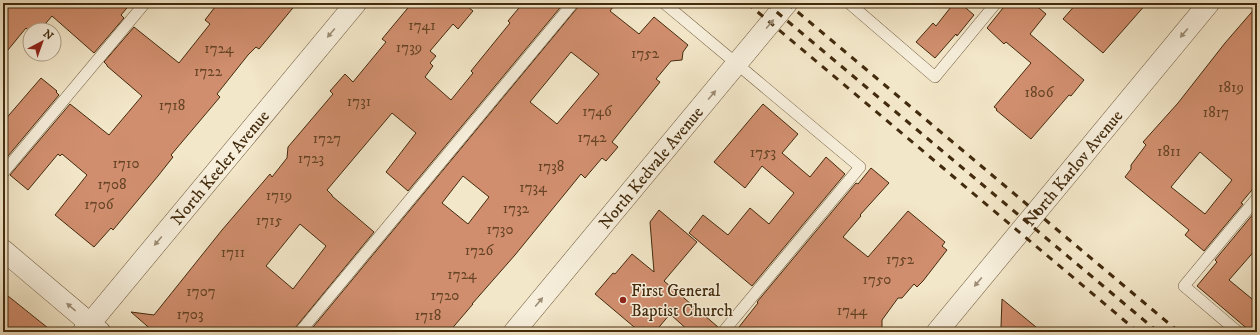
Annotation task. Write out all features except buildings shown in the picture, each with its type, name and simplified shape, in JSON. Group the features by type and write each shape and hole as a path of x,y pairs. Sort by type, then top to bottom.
{"street":[{"name":"North Keeler Avenue","path":"91,329 356,3"},
{"name":"North Kedvale Avenue","path":"514,332 787,3"},
{"name":"North Karlov Avenue","path":"937,332 1209,3"},
{"path":"3,250 91,329"}],"lane":[{"path":"3,173 145,3"},
{"path":"300,332 573,3"},
{"path":"664,3 860,167 723,332"},
{"path":"849,3 935,77 996,3"},
{"path":"1238,332 1184,286 1257,198"}],"railway":[{"path":"747,3 1138,332"},
{"path":"766,3 1158,332"},
{"path":"787,3 1179,332"}],"place":[{"name":"First General Baptist Church","path":"623,300"}]}
